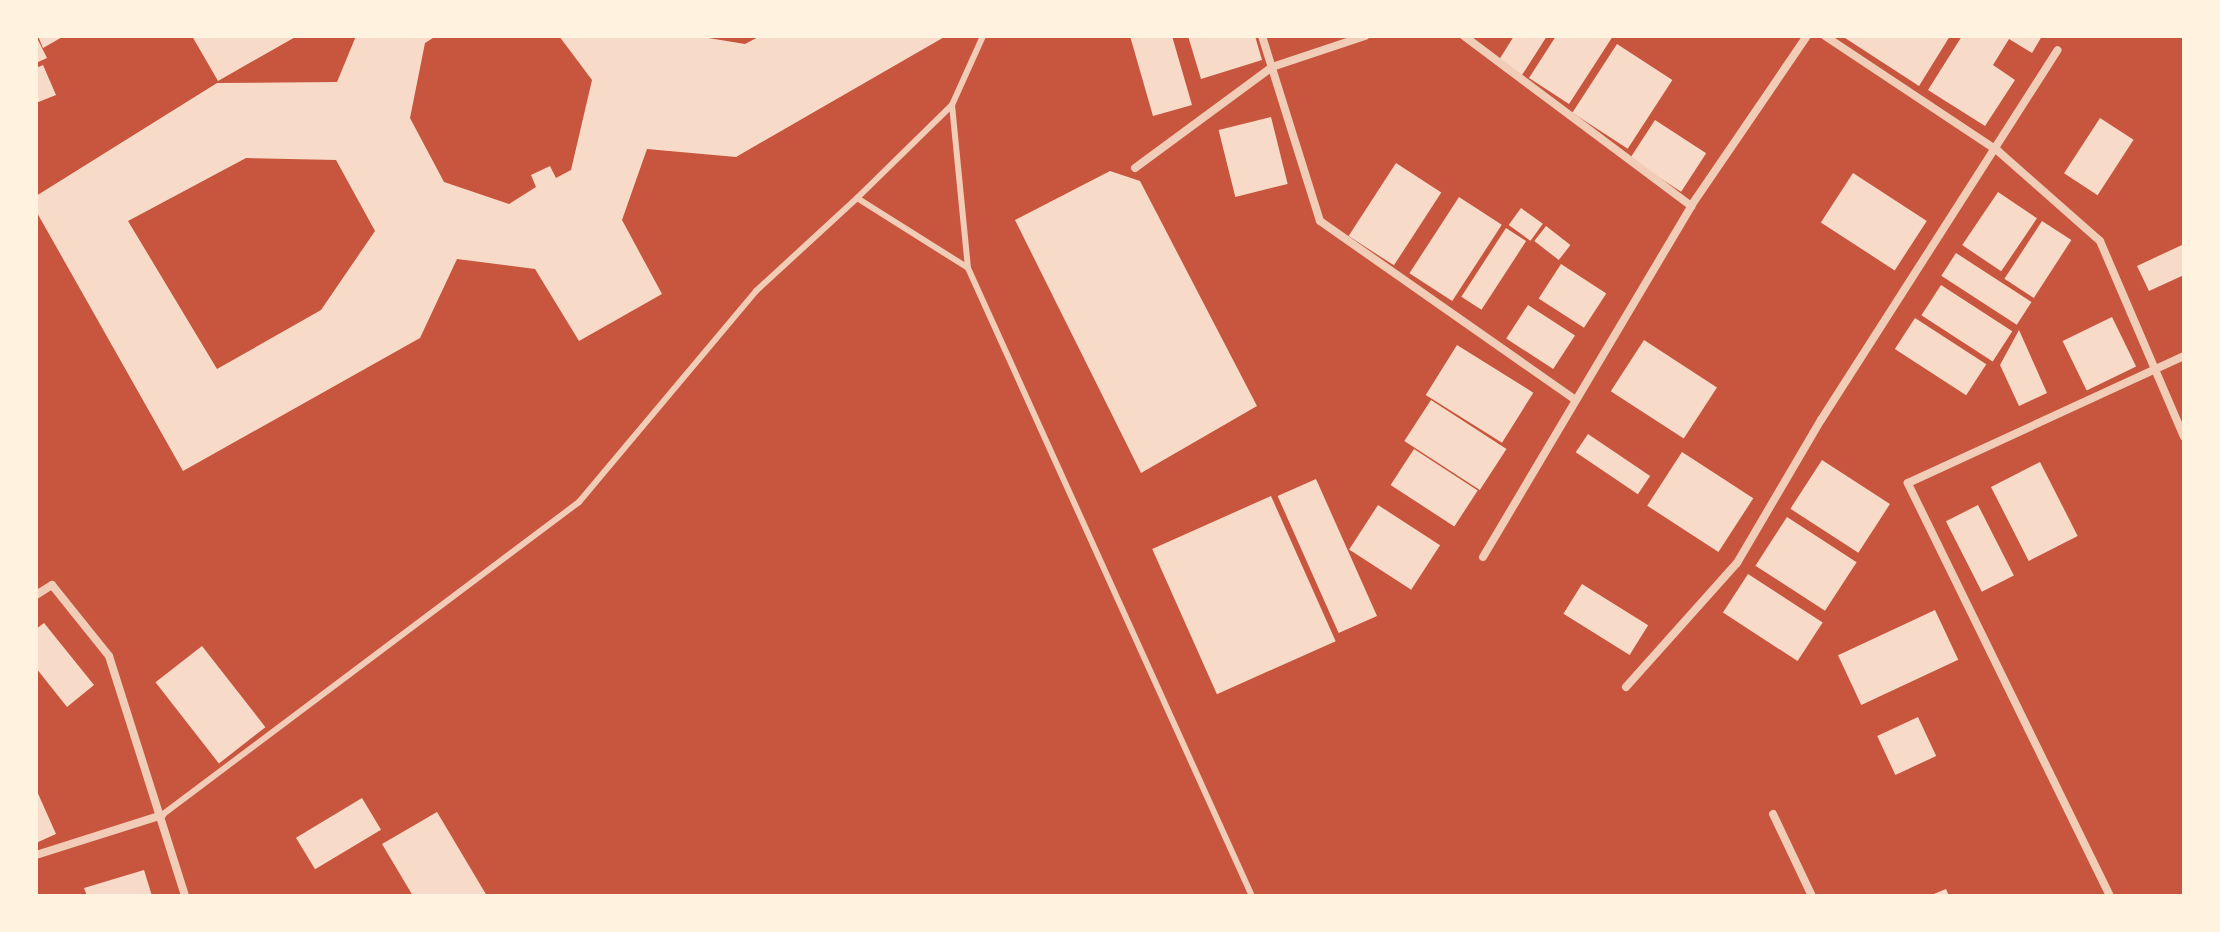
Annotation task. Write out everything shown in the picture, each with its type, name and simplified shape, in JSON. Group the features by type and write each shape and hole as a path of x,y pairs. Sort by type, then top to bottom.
{"street":[{"path":"1262,36 1320,221 1573,398"},
{"path":"1135,168 1272,67 1365,36"},
{"path":"1464,36 1691,206"},
{"path":"1483,557 1573,398 1691,206 1807,36"},
{"path":"1825,36 1998,151 2100,241 2153,371 2184,437"},
{"path":"1626,687 1737,563 1821,420 1998,151 2058,50"},
{"path":"2110,896 1908,483 2184,356"},
{"path":"36,595 52,585 109,656 162,815 185,896"},
{"path":"1773,814 1812,896"},
{"path":"36,855 162,815"}],"lane":[{"path":"162,815 579,502 756,291 952,105 983,36"},
{"path":"952,105 968,268 1252,896"},
{"path":"857,198 968,268"}],"building":[{"path":"36,36 47,58 36,63"},
{"path":"38,36 64,36 43,48"},
{"path":"192,36 297,36 218,81"},
{"path":"356,36 436,36 425,43 410,118 444,182 509,204 536,187 531,175 550,166 556,178 571,170 592,80 559,36 696,36 745,44 760,36 946,36 736,157 647,149 622,220 662,294 579,341 535,269 457,259 420,338 183,471 36,211 36,196 217,83 337,82","holes":["246,158 336,160 375,231 321,310 217,369 128,221"]},
{"path":"1130,36 1172,36 1192,105 1153,116"},
{"path":"1188,36 1255,36 1262,60 1201,79"},
{"path":"1514,36 1547,36 1522,75 1499,60"},
{"path":"1556,36 1613,36 1569,104 1529,78"},
{"path":"1842,36 1950,36 1919,86"},
{"path":"1962,36 2042,36 2032,53 2009,39 1993,65 2015,80 1985,126 1928,90"},
{"path":"1617,44 1672,80 1628,149 1572,113"},
{"path":"43,65 56,95 36,103 36,68"},
{"path":"1271,117 1288,184 1235,197 1219,130"},
{"path":"2100,118 2134,140 2098,195 2064,173"},
{"path":"1655,120 1706,153 1681,192 1630,159"},
{"path":"1396,163 1441,192 1394,265 1349,236"},
{"path":"1110,171 1140,181 1257,406 1141,473 1015,220"},
{"path":"1853,173 1927,221 1895,270 1821,222"},
{"path":"1998,192 2037,218 2001,271 1962,245"},
{"path":"1459,197 1502,225 1452,301 1409,273"},
{"path":"1521,208 1543,224 1530,241 1509,225"},
{"path":"2042,221 2071,240 2034,298 2004,279"},
{"path":"1546,226 1570,245 1559,260 1534,241"},
{"path":"1506,228 1526,241 1481,310 1461,297"},
{"path":"2184,244 2184,275 2149,291 2137,266"},
{"path":"1956,253 2031,302 2017,325 1941,276"},
{"path":"1561,264 1606,293 1584,328 1539,298"},
{"path":"1941,285 2012,331 1993,361 1921,315"},
{"path":"1528,305 1575,335 1553,369 1506,339"},
{"path":"2112,317 2136,366 2087,391 2063,341"},
{"path":"1915,318 1986,364 1966,395 1895,349"},
{"path":"2019,330 2047,393 2019,406 2000,365"},
{"path":"1644,340 1717,387 1684,439 1611,391"},
{"path":"1457,345 1533,393 1502,443 1426,395"},
{"path":"1431,400 1506,449 1480,490 1404,441"},
{"path":"1588,434 1650,476 1638,494 1576,452"},
{"path":"1414,449 1478,490 1454,526 1391,485"},
{"path":"1682,452 1753,498 1718,552 1647,506"},
{"path":"1822,460 1890,504 1858,553 1790,509"},
{"path":"2040,462 2078,536 2029,561 1991,487"},
{"path":"1316,479 1377,616 1339,633 1278,496"},
{"path":"1271,496 1336,641 1217,694 1152,549"},
{"path":"1378,505 1440,545 1411,590 1349,549"},
{"path":"1978,505 2014,575 1982,592 1946,521"},
{"path":"1787,517 1857,562 1825,611 1755,566"},
{"path":"1748,574 1823,622 1798,661 1723,613"},
{"path":"1582,584 1648,625 1630,655 1563,614"},
{"path":"1935,610 1958,660 1861,705 1838,655"},
{"path":"44,623 94,685 67,707 36,668 36,629"},
{"path":"202,646 265,727 219,763 156,682"},
{"path":"1918,717 1936,756 1895,775 1877,736"},
{"path":"36,789 56,834 36,843"},
{"path":"362,798 381,830 315,869 296,838"},
{"path":"437,812 487,896 413,896 382,844"},
{"path":"144,870 152,896 87,896 84,888"},
{"path":"1946,889 1949,896 1929,896"}]}
